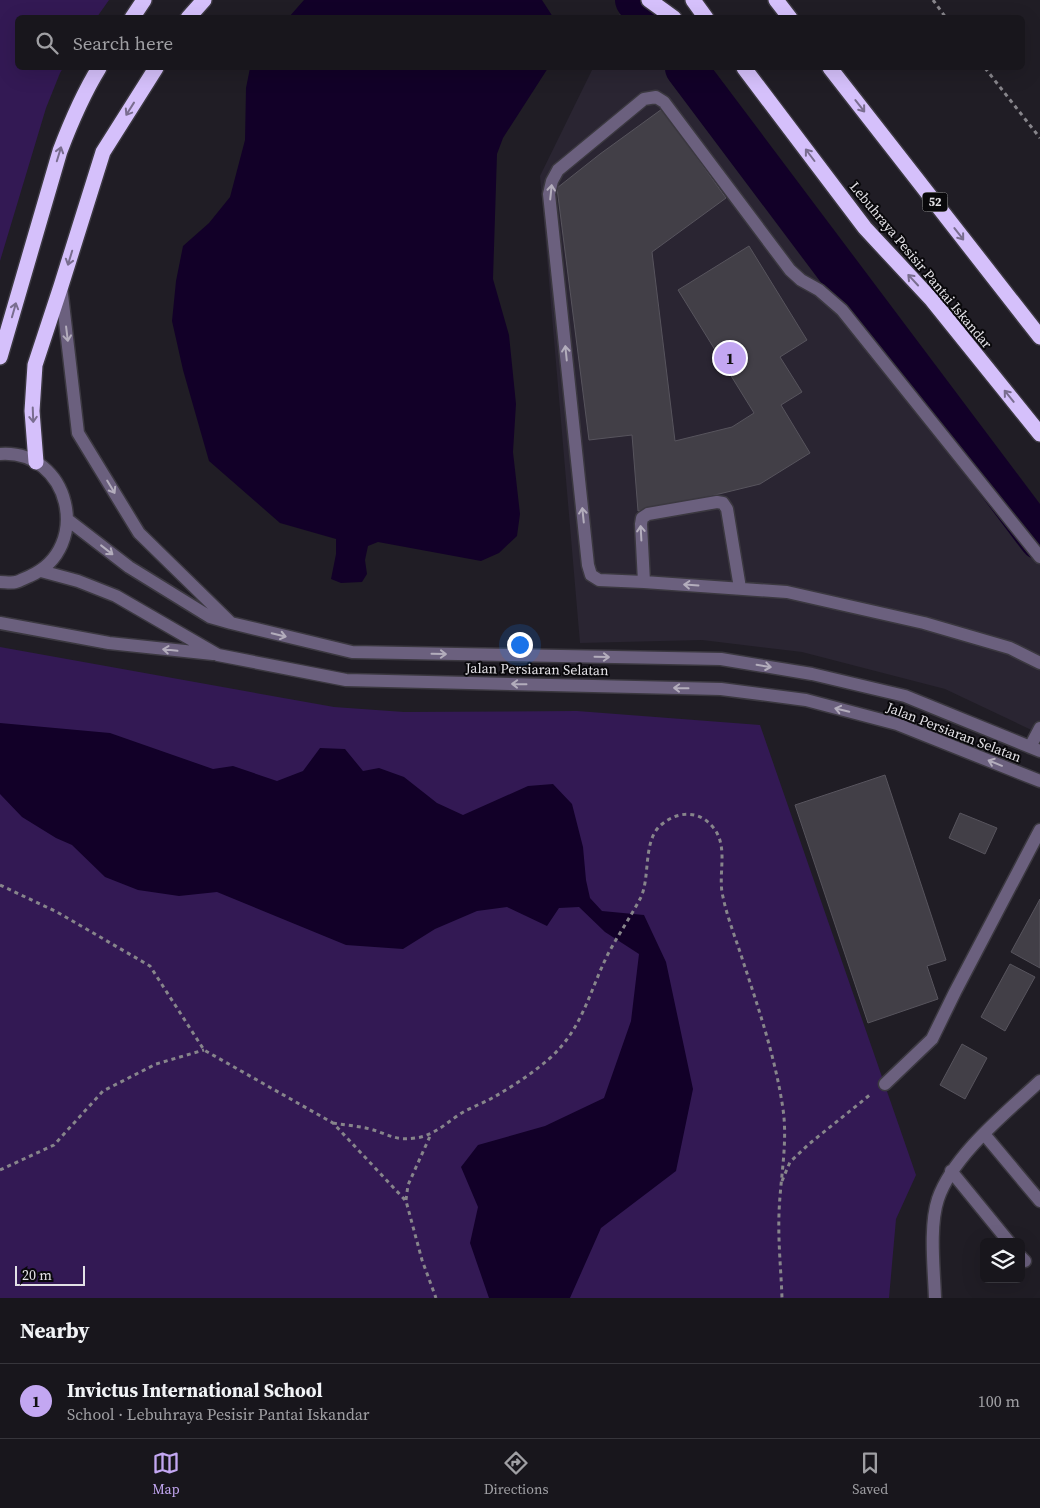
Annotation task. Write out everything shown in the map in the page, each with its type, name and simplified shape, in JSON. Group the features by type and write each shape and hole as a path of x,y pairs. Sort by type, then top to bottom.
{"highway":[{"path":"134,15 144,0"},
{"path":"191,15 204,0"},
{"path":"649,0 670,15"},
{"path":"693,0 704,15"},
{"path":"776,0 788,15"},
{"path":"0,357 60,151 71,121 88,85 98,70"},
{"path":"36,462 32,411 35,366 102,152 155,70"},
{"path":"737,70 758,87"},
{"name":"Lebuhraya Pesisir Pantai Iskandar","path":"745,70 865,228 932,300 1040,434"},
{"name":"52","path":"832,70 1040,337"}],"street":[{"path":"1040,558 842,310 819,290 801,280 790,270 664,102 656,97 644,99 558,170 552,181 549,194 588,565 591,575 599,580 787,592 924,623 1010,648 1040,663"},
{"path":"61,286 78,433 139,533 231,624"},
{"path":"0,346 8,332"},
{"path":"0,454 12,453 36,462 53,477 64,497 68,520 60,550 41,571 16,582 0,582"},
{"path":"644,582 642,518 648,514 717,502 723,503 727,510 740,588"},
{"name":"Jalan Persiaran Selatan","path":"68,520 129,567 210,617 231,624 352,652 711,659 730,661 812,674 905,696 1035,749"},
{"name":"Jalan Persiaran Selatan","path":"41,571 78,581 116,596 218,655 346,680 721,689 806,700 897,724 1040,781"},
{"path":"0,623 109,643 218,655"},
{"path":"1035,749 1040,728"},
{"path":"885,1084 932,1039 1040,830"},
{"path":"935,1298 933,1226 938,1199 951,1171 984,1134 1040,1081"},
{"path":"984,1134 1040,1201"},
{"path":"951,1171 1006,1238"}],"path":[{"path":"933,0 944,15"},
{"path":"987,70 1040,138"},
{"path":"333,1123 370,1129 393,1138 415,1138 431,1134 466,1110 492,1098 526,1077 551,1057 573,1033 609,952 640,899 645,888 645,873 651,840 659,826 672,818 685,814 700,816 713,827 721,842 722,893 768,1040 783,1110 785,1136 778,1217 782,1298"},
{"path":"0,885 57,912 150,966 204,1050 333,1123 406,1201"},
{"path":"0,1170 54,1145 103,1091 156,1064 204,1050"},
{"path":"780,1184 790,1162 809,1144 885,1084"},
{"path":"431,1134 408,1185 406,1201 422,1260 436,1298"}],"shaded area":[{"path":"0,0 109,0 98,15 15,15 15,70 62,70 46,108 0,261"},
{"path":"304,0 542,0 552,15 291,15"},
{"path":"627,0 636,0 647,15 619,15"},
{"path":"250,70 547,70 503,138 497,154 493,279 509,335 516,404 513,452 520,514 517,536 499,553 481,561 378,542 368,546 365,560 367,574 362,582 341,583 331,579 336,554 336,539 280,523 209,461 183,370 172,321 176,281 183,246 209,223 230,197 245,140 246,88"},
{"path":"592,70 688,70 1040,539 1040,734 945,689 802,652 702,640 580,643 540,176"},
{"path":"0,647 334,707 404,712 577,711 760,725 916,1175 896,1219 889,1298 0,1298"},
{"path":"0,723 110,733 213,769 233,766 277,781 303,771 320,748 345,749 363,771 379,768 404,777 437,803 463,815 528,786 553,784 572,804 583,847 586,880 590,898 602,911 644,915 666,962 693,1089 676,1171 601,1228 570,1298 489,1298 470,1243 478,1207 461,1167 478,1145 545,1126 604,1098 631,1021 639,954 605,932 579,907 559,908 547,926 507,907 477,911 435,929 403,949 346,945 217,892 179,896 138,890 105,877 72,845 56,838 22,817 0,794"}],"building":[{"path":"662,109 726,198 652,252 675,441 732,427 754,413 678,290 749,246 807,340 780,357 802,392 781,405 810,453 760,484 678,504 638,511 632,435 589,440 557,188"},
{"path":"885,775 946,960 927,966 938,999 868,1023 795,805"},
{"path":"960,813 997,828 985,854 949,838"},
{"path":"1040,899 1040,968 1011,952"},
{"path":"1010,964 1035,977 1005,1031 981,1017"},
{"path":"962,1044 987,1058 965,1099 940,1085"}],"waterway":[{"path":"636,0 647,15"},
{"path":"688,70 1040,539"}],"place":[{"name":"Invictus International School","path":"730,358"}]}
